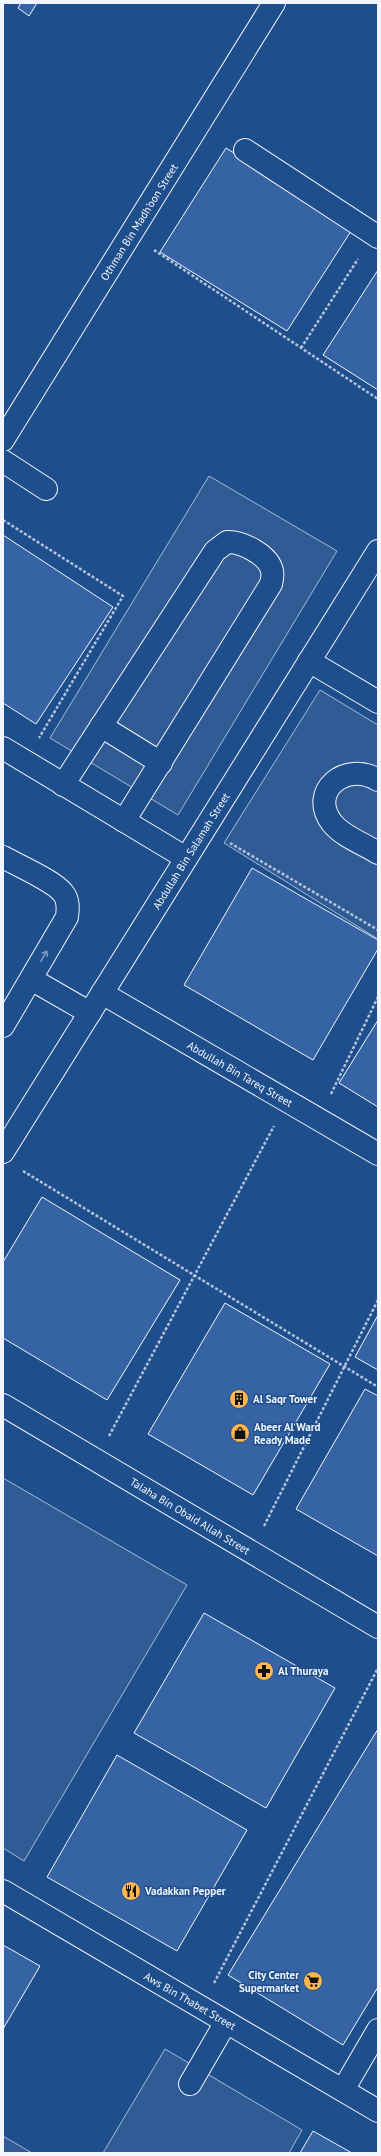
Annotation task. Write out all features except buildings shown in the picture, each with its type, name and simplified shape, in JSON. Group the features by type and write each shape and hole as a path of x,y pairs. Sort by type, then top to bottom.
{"street":[{"name":"Othman Bin Madh'oon Street","path":"3,440 274,3"},
{"path":"245,150 376,235"},
{"path":"3,461 46,489"},
{"path":"63,784 215,551 226,542 243,544 267,561 272,571 271,584 124,821"},
{"name":"Abdullah Bin Salamah Street","path":"10,1159 102,993 378,551"},
{"path":"309,661 378,702"},
{"path":"101,726 160,763"},
{"path":"3,748 186,858"},
{"path":"378,780 367,774 356,772 344,775 334,781 328,790 325,801 326,812 332,823 340,830 378,853"},
{"path":"3,857 57,887 67,901 67,917 3,1026"},
{"path":"30,979 90,1013"},
{"name":"Abdullah Bin Tareq Street","path":"102,993 378,1154"},
{"name":"Talaha Bin Obaid Allah Street","path":"3,1405 378,1627"},
{"name":"Aws Bin Thabet Street","path":"3,1891 378,2111"},
{"path":"190,2084 226,2022"},
{"path":"343,2090 378,2030"}],"path":[{"path":"131,234 378,399"},
{"path":"301,348 376,235"},
{"path":"3,520 123,596 25,762"},
{"path":"205,829 378,930"},
{"path":"318,1119 378,997"},
{"path":"96,1460 288,1101"},
{"path":"10,1159 378,1387"},
{"path":"251,1552 378,1300"},
{"path":"202,2008 378,1668"}],"shaded area":[{"path":"209,476 337,551 178,815 50,738"},
{"path":"320,690 378,725 378,939 224,843"},
{"path":"3,1478 187,1585 24,1861 3,1848"},
{"path":"165,2049 302,2130 289,2153 103,2153"},
{"path":"3,2136 32,2153 3,2153"}],"place":[{"name":"Al Saqr Tower","path":"239,1399"},
{"name":"Abeer Al Ward Ready Made","path":"240,1433"},
{"name":"Al Thuraya","path":"264,1671"},
{"name":"Vadakkan Pepper","path":"131,1891"},
{"name":"City Center Supermarket","path":"313,1981"}]}
